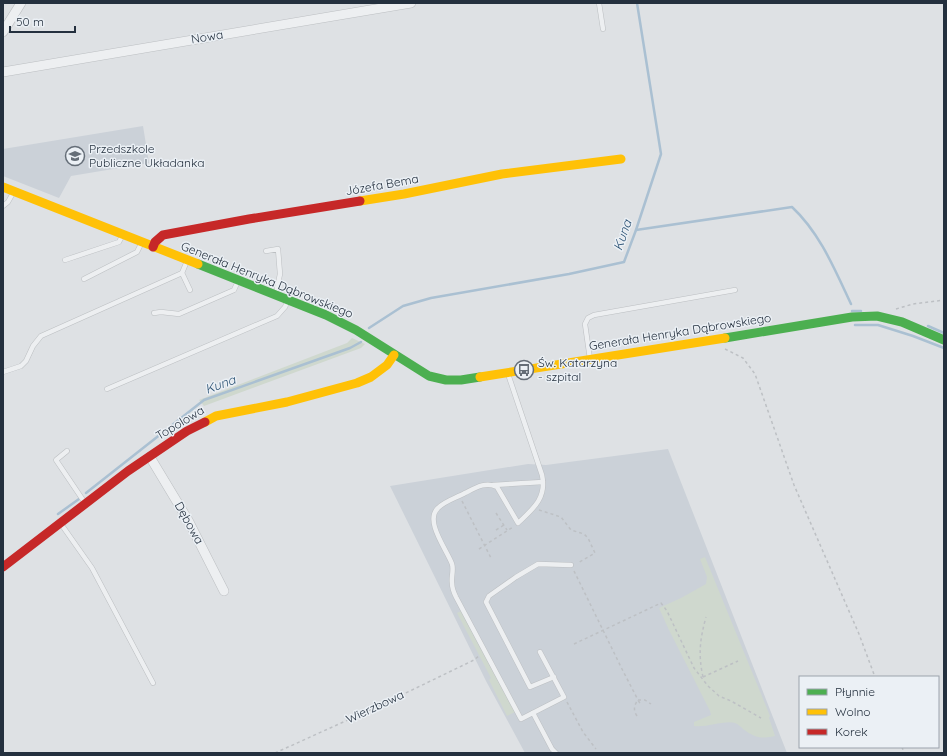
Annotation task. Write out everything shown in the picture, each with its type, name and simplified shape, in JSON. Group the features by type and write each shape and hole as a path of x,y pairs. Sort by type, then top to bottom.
{"street":[{"path":"3,32 20,3"},
{"name":"Nowa","path":"3,72 407,3"},
{"name":"Józefa Bema","path":"153,247 155,242 162,235 242,220 404,194 502,174 621,159"},
{"name":"Generała Henryka Dąbrowskiego","path":"3,187 288,300 350,327 425,374 446,380 461,380 508,373 852,317 877,316 912,327 944,340"},
{"name":"Topolowa","path":"3,567 85,503 187,431 216,416 287,402 335,390 364,380 371,377 387,365 394,354"},
{"name":"Dębowa","path":"150,457 188,520 224,591"}],"lane":[{"path":"599,3 603,29"},
{"path":"3,206 8,202 14,191"},
{"path":"65,260 119,242 123,234"},
{"path":"84,278 137,252 142,242"},
{"path":"266,250 278,249 280,274 275,295"},
{"path":"3,372 20,366 26,361 33,346 41,336 182,273 187,260"},
{"path":"182,273 190,290"},
{"path":"154,313 161,312 178,314 192,310 234,290 238,280"},
{"path":"590,359 585,324 588,318 594,314 734,290"},
{"path":"107,390 277,316 282,312 288,300"},
{"path":"492,485 496,487 518,523 533,508 543,489 543,482 537,457 508,373"},
{"path":"67,451 56,460 85,503"},
{"path":"540,652 564,697 521,719 456,597 452,584 452,566 435,529 433,516 437,508 459,496 487,484 543,482"},
{"path":"60,522 92,568 153,684"},
{"path":"554,677 530,687 486,602 489,596 538,564 571,565"},
{"path":"533,713 552,749 556,753"}],"path":[{"path":"885,318 892,310 913,304 944,300"},
{"path":"723,348 743,358 755,374 794,485 859,634 875,676"},
{"path":"459,496 491,558"},
{"path":"533,508 561,517 571,530 584,534 588,538 596,553 576,564 571,565 641,705"},
{"path":"496,513 507,530"},
{"path":"479,549 518,523"},
{"path":"496,530 504,525"},
{"path":"574,644 661,603 685,649 708,686 719,696 731,701 760,718"},
{"path":"702,677 700,665 700,644 706,617"},
{"name":"Wierzbowa","path":"274,753 383,704 474,660"},
{"path":"702,677 738,661"},
{"path":"564,697 583,732 596,749"},
{"path":"638,700 644,700 651,704"},
{"path":"637,716 634,708 638,700"}],"shaded area":[{"name":"Przedszkole Publiczne Układanka","path":"143,126 149,163 71,176 59,198 3,176 3,149"},
{"path":"352,338 365,344 361,348 204,406 199,400 347,343"},
{"path":"668,449 787,753 525,753 486,681 390,486 528,464 546,465"},
{"path":"705,557 770,716 769,718 775,736 755,736 737,724 731,722 694,726 694,722 711,715 710,711 659,608 706,584 707,577 700,559"},
{"path":"461,611 515,712 507,716 489,680 491,678 457,613"}],"waterway":[{"name":"Kuna","path":"369,328 403,306 431,298 569,274 624,262 661,154 637,3"},
{"path":"636,230 792,207 802,217 819,240 833,265 851,304"},
{"path":"852,311 861,311"},
{"path":"855,325 878,325 944,348"},
{"path":"928,326 944,333"},
{"name":"Kuna","path":"86,493 204,400 350,348 361,342"},
{"name":"Kuna","path":"58,514 79,499"}],"traffic: fast":[{"path":"198,264 326,315 356,330 429,376 446,380 461,380 480,377"},
{"path":"725,338 852,317 877,316 902,322 944,340"}],"traffic: slow":[{"path":"360,201 404,194 502,174 621,159"},
{"path":"3,187 198,264"},
{"path":"480,377 725,338"},
{"path":"205,422 216,416 287,402 357,383 371,377 387,365 394,355"}],"traffic: jam":[{"path":"153,247 155,242 163,235 360,201"},
{"path":"3,567 128,471 187,431 205,422"}],"place":[{"name":"Przedszkole Publiczne Układanka","path":"75,156"},
{"name":"Św. Katarzyna - szpital","path":"524,370"}]}
